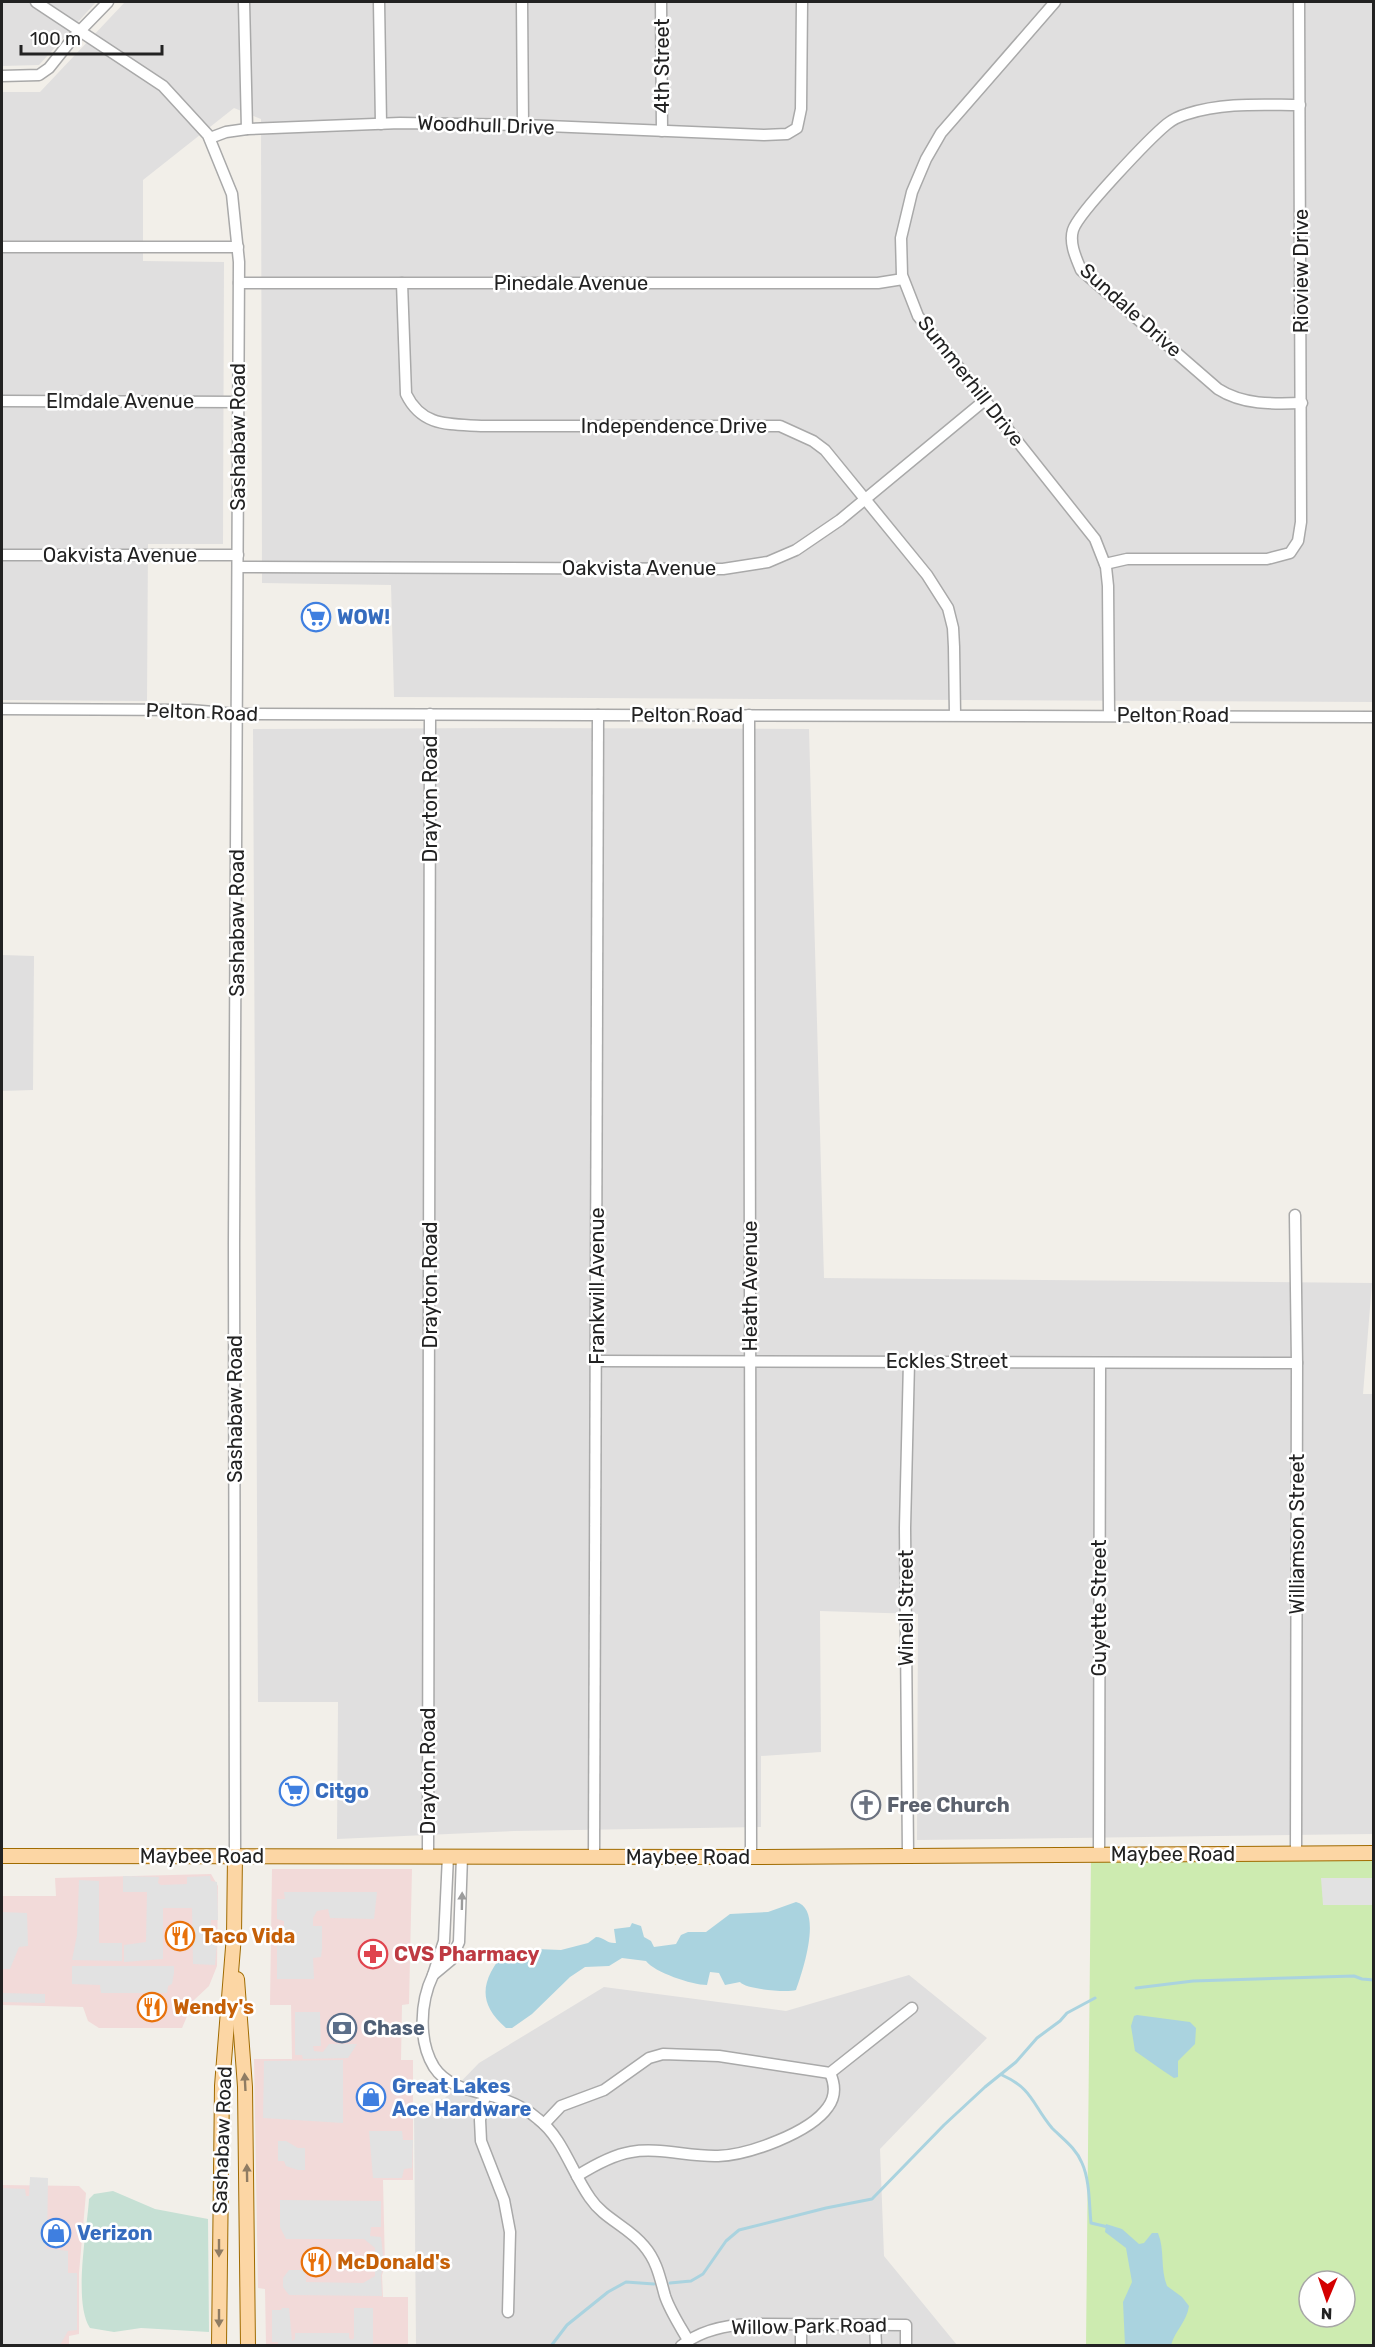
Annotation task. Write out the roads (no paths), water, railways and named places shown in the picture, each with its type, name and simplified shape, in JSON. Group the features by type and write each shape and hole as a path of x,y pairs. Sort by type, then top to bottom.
{"main road":[{"name":"Maybee Road","path":"2,1856 751,1857 908,1854 1374,1853"},
{"name":"Sashabaw Road","path":"219,2346 221,2127 234,1935 235,1856"},
{"name":"Sashabaw Road","path":"234,1935 247,2140 248,2346"},
{"path":"221,2127 230,2120 236,2121 247,2140"}],"street":[{"name":"Sashabaw Road","path":"36,2 163,86 210,138 232,194 238,247 234,1244 235,1856"},
{"path":"2,76 39,75 49,68 108,2"},
{"path":"244,2 246,129"},
{"path":"379,2 381,124"},
{"path":"522,2 523,125"},
{"name":"4th Street","path":"661,2 662,131"},
{"name":"Woodhull Drive","path":"210,138 226,132 246,129 381,124 523,125 764,135 788,134 797,128 801,109 802,2"},
{"name":"Summerhill Drive","path":"1055,2 941,133 926,159 912,192 901,238 900,264 903,279 918,316 1095,539 1105,564 1110,619 1109,715"},
{"name":"Rioview Drive","path":"1105,564 1127,559 1267,559 1290,554 1298,541 1301,522 1302,403 1299,2"},
{"name":"Sundale Drive","path":"1300,105 1225,105 1184,114 1169,122 1084,213 1073,230 1073,246 1081,270 1218,389 1238,400 1275,404 1302,403"},
{"path":"2,248 238,247"},
{"name":"Pinedale Avenue","path":"239,283 878,283 903,279"},
{"name":"Independence Drive","path":"402,283 405,394 410,404 432,421 481,426 780,426 813,441 825,450 927,575 948,608 953,628 955,715"},
{"name":"Oakvista Avenue","path":"2,555 238,561 734,568 768,562 796,550 840,520 985,400"},
{"name":"Elmdale Avenue","path":"2,401 238,402"},
{"name":"Pelton Road","path":"2,709 189,710 237,714 1374,717"},
{"name":"Drayton Road","path":"428,1856 430,714"},
{"name":"Frankwill Avenue","path":"594,1857 598,715"},
{"name":"Heath Avenue","path":"749,716 751,1857"},
{"name":"Williamson Street","path":"1295,1215 1296,1853"},
{"name":"Eckles Street","path":"597,1361 1297,1363"},
{"name":"Winell Street","path":"908,1854 905,1516 909,1362"},
{"name":"Guyette Street","path":"1100,1363 1100,1854"},
{"path":"448,1856 444,1941 426,1990 424,2007 423,2035 427,2053 435,2069 448,2081 462,2089 504,2100 538,2118 550,2130 590,2199 606,2216 645,2246 656,2264 666,2298 684,2343"},
{"path":"433,1975 451,1960 459,1942 462,1856"},
{"path":"446,1927 461,1928"},
{"path":"544,2124 561,2106 604,2090 649,2058 663,2054 719,2056 830,2073 912,2008"},
{"path":"577,2176 594,2166 633,2151 719,2156 742,2153 771,2142 815,2120 828,2108 834,2091 830,2073"},
{"path":"485,2095 480,2120 481,2141 504,2200 510,2232 508,2312"},
{"path":"801,2324 801,2346"},
{"name":"Willow Park Road","path":"684,2343 730,2325 906,2325 906,2346"},
{"path":"875,2325 876,2346"}],"water":[{"path":"796,1902 804,1907 809,1916 810,1928 806,1957 796,1990 766,1990 749,1987 740,1982 725,1985 719,1973 710,1972 707,1985 700,1984 665,1973 646,1961 622,1958 609,1966 585,1967 570,1977 532,2014 512,2028 506,2028 496,2018 486,1999 487,1981 505,1951 524,1953 536,1949 561,1950 588,1943 596,1937 616,1943 614,1929 630,1927 632,1923 641,1926 644,1937 651,1941 654,1947 676,1944 681,1935 688,1932 706,1932 730,1914 768,1912"},
{"path":"1134,2016 1190,2022 1196,2028 1195,2044 1178,2061 1178,2077 1174,2078 1135,2051 1131,2026"},
{"path":"1106,2224 1122,2229 1139,2244 1144,2243 1152,2233 1158,2233 1167,2286 1182,2297 1189,2306 1171,2345 1125,2345 1123,2302 1132,2282 1126,2248 1105,2232"}],"waterway":[{"path":"1136,1988 1193,1981 1354,1976 1374,1980"},
{"path":"670,2283 691,2281 703,2274 726,2241 739,2230 872,2199 944,2125 1016,2062 1037,2038 1067,2013 1095,1998"},
{"path":"1002,2075 1026,2092 1052,2128 1076,2153 1086,2177 1091,2223 1108,2227"},
{"path":"551,2346 567,2325 608,2292 626,2282 654,2284"}],"place":[{"name":"WOW!","path":"316,617"},
{"name":"Citgo","path":"294,1791"},
{"name":"Free Church","path":"866,1805"},
{"name":"Taco Vida","path":"180,1936"},
{"name":"CVS Pharmacy","path":"373,1954"},
{"name":"Wendy's","path":"152,2007"},
{"name":"Chase","path":"342,2028"},
{"name":"Great Lakes Ace Hardware","path":"371,2097"},
{"name":"Verizon","path":"56,2233"},
{"name":"McDonald's","path":"316,2262"}]}
